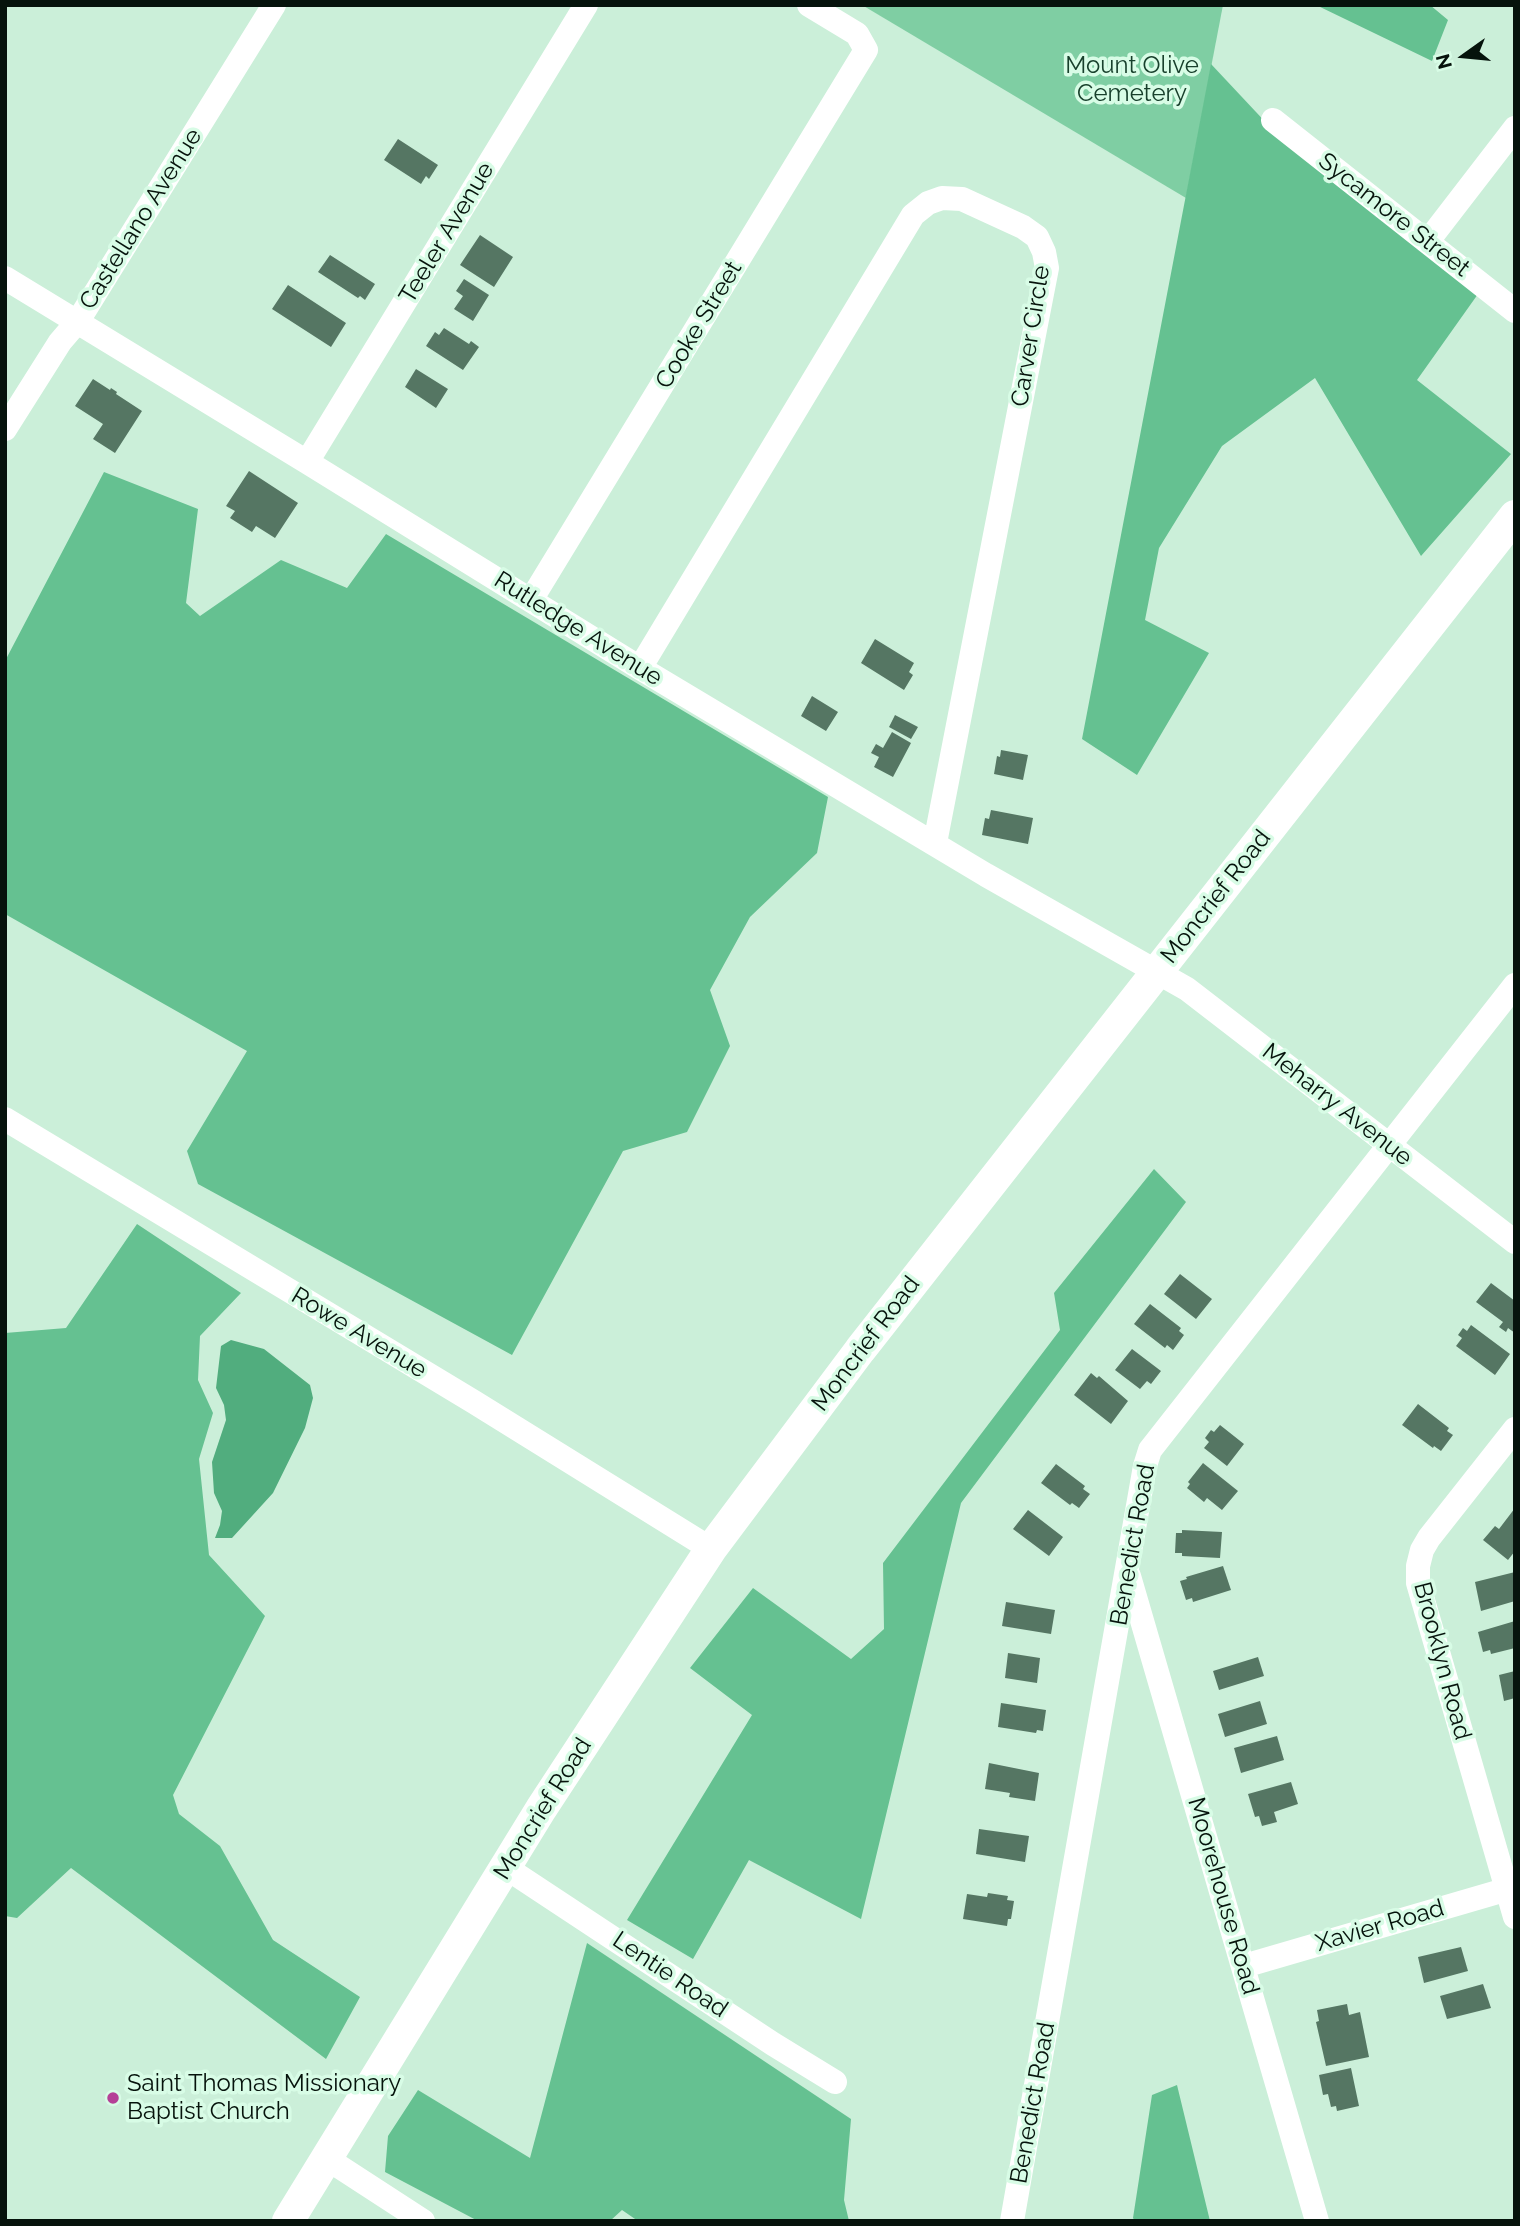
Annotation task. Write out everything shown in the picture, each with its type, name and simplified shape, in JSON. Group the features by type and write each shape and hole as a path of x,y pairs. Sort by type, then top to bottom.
{"main road":[{"name":"Moncrief Road","path":"288,2221 505,1867 711,1549 860,1350 1515,516"}],"street":[{"name":"Castellano Avenue","path":"5,429 60,342 78,321 274,5"},
{"name":"Teeler Avenue","path":"307,461 586,5"},
{"name":"Cooke Street","path":"531,600 866,50 857,34 809,5"},
{"name":"Sycamore Street","path":"1273,120 1515,311"},
{"path":"1427,242 1515,128"},
{"name":"Carver Circle","path":"640,668 913,215 928,203 942,198 962,199 1023,227 1037,237 1047,268 935,843"},
{"name":"Rutledge Avenue","path":"5,278 307,461 640,668 986,875 1156,973"},
{"name":"Meharry Avenue","path":"1156,973 1187,989 1515,1242"},
{"name":"Benedict Road","path":"1012,2221 1145,1466 1150,1450 1515,985"},
{"name":"Rowe Avenue","path":"5,1119 474,1402 711,1549"},
{"name":"Brooklyn Road","path":"1515,1429 1430,1538 1422,1550 1418,1566 1418,1584 1511,1888 1515,1917"},
{"name":"Moorehouse Road","path":"1127,1572 1317,2221"},
{"name":"Lentie Road","path":"505,1867 835,2082"},
{"name":"Xavier Road","path":"1244,1966 1511,1888"},
{"path":"326,2158 423,2221"}],"green space":[{"name":"Mount Olive Cemetery","path":"862,5 1223,5 1186,198"}],"shaded area":[{"path":"1316,5 1430,5 1448,20 1432,61"},
{"path":"1211,64 1271,128 1478,294 1417,380 1511,454 1421,556 1315,378 1222,446 1159,548 1145,620 1209,653 1137,775 1082,739"},
{"path":"104,472 198,509 186,603 200,616 281,560 347,588 386,534 828,797 817,853 750,917 710,990 730,1046 687,1132 623,1151 512,1355 198,1184 187,1151 247,1051 5,914 5,661"},
{"path":"1154,1169 1186,1202 961,1503 861,1919 749,1860 693,1959 627,1920 752,1715 690,1668 753,1588 851,1659 884,1629 883,1563 1060,1330 1054,1293"},
{"path":"137,1224 241,1293 200,1336 198,1380 213,1413 199,1459 209,1555 265,1616 173,1795 179,1814 220,1846 273,1940 360,1997 326,2059 71,1868 17,1918 5,1916 5,1333 66,1328"},
{"path":"231,1340 264,1349 310,1385 313,1398 305,1428 273,1493 232,1538 215,1538 222,1511 214,1493 212,1462 226,1420 224,1405 216,1388 221,1346"},
{"path":"587,1943 851,2119 844,2200 849,2221 638,2221 622,2210 610,2221 478,2221 385,2172 388,2136 418,2090 530,2158"},
{"path":"1177,2085 1210,2221 1135,2221 1133,2218 1152,2095"}],"building":[{"path":"398,139 438,165 429,179 426,176 421,184 384,160"},
{"path":"480,235 513,257 494,287 460,265"},
{"path":"330,255 375,284 365,300 318,272"},
{"path":"464,279 489,295 473,321 454,309 463,296 456,291"},
{"path":"288,285 346,323 331,347 272,309"},
{"path":"444,328 469,344 471,341 479,347 463,370 426,346 435,332 439,335"},
{"path":"416,369 448,389 436,408 405,387"},
{"path":"93,379 110,390 111,388 142,411 115,453 93,439 103,424 75,406"},
{"path":"249,471 298,503 275,538 256,526 252,532 230,518 235,511 226,506"},
{"path":"875,639 914,663 909,672 913,675 904,690 861,663"},
{"path":"812,696 838,712 826,731 801,716"},
{"path":"895,715 918,727 911,739 889,727"},
{"path":"892,732 911,743 893,777 874,767 879,757 871,753 876,744 883,748"},
{"path":"1001,750 1028,755 1023,780 994,774 997,756 1000,757"},
{"path":"991,810 1033,818 1028,844 982,835 985,818 989,819"},
{"path":"1180,1274 1212,1299 1196,1319 1164,1294"},
{"path":"1491,1283 1515,1301 1515,1333 1508,1328 1506,1332 1499,1327 1503,1322 1476,1302"},
{"path":"1150,1304 1181,1328 1179,1331 1184,1335 1173,1350 1167,1345 1165,1348 1134,1324"},
{"path":"1471,1325 1510,1354 1495,1375 1456,1346 1462,1338 1458,1335 1463,1328 1467,1331"},
{"path":"1132,1349 1161,1371 1151,1384 1147,1381 1140,1389 1115,1370"},
{"path":"1091,1373 1097,1378 1099,1376 1128,1401 1111,1424 1074,1395"},
{"path":"1418,1404 1449,1428 1447,1431 1453,1435 1441,1451 1402,1425"},
{"path":"1220,1425 1244,1444 1227,1466 1204,1448 1209,1442 1205,1438 1211,1430 1214,1432"},
{"path":"1203,1463 1238,1491 1222,1510 1207,1498 1204,1502 1187,1488 1190,1484 1188,1482"},
{"path":"1056,1464 1085,1486 1083,1489 1090,1494 1079,1508 1072,1503 1070,1505 1041,1483"},
{"path":"1515,1508 1515,1551 1508,1560 1483,1540 1495,1526 1499,1529"},
{"path":"1028,1510 1063,1537 1049,1556 1013,1529"},
{"path":"1182,1530 1222,1532 1220,1558 1182,1556 1182,1553 1175,1553 1176,1533 1182,1533"},
{"path":"1223,1566 1231,1590 1193,1602 1192,1598 1186,1600 1180,1581"},
{"path":"1515,1572 1515,1601 1481,1611 1475,1582"},
{"path":"1006,1602 1055,1610 1051,1634 1002,1626"},
{"path":"1515,1621 1515,1648 1491,1654 1490,1650 1483,1652 1478,1632"},
{"path":"1008,1653 1040,1658 1037,1683 1005,1678"},
{"path":"1258,1657 1264,1676 1219,1690 1213,1671"},
{"path":"1515,1671 1515,1698 1504,1701 1499,1675"},
{"path":"1260,1701 1267,1724 1225,1737 1218,1714"},
{"path":"1001,1703 1046,1710 1043,1731 1037,1730 1036,1733 998,1727"},
{"path":"1277,1736 1284,1760 1241,1773 1234,1748"},
{"path":"989,1763 1039,1773 1035,1801 1009,1797 1010,1793 985,1789"},
{"path":"1291,1782 1298,1804 1274,1812 1277,1822 1262,1826 1259,1816 1255,1817 1248,1794"},
{"path":"979,1829 1029,1836 1025,1862 976,1854"},
{"path":"988,1893 1008,1896 1007,1900 1014,1901 1007,1926 963,1919 967,1894 987,1897"},
{"path":"1461,1947 1468,1971 1424,1983 1418,1957"},
{"path":"1483,1984 1491,2008 1447,2019 1440,1996"},
{"path":"1347,2004 1349,2015 1360,2012 1369,2057 1326,2066 1316,2022 1319,2021 1317,2010"},
{"path":"1351,2068 1359,2106 1337,2111 1336,2106 1331,2107 1328,2094 1323,2095 1319,2075"}],"place":[{"name":"Saint Thomas Missionary Baptist Church","path":"113,2098"}]}
